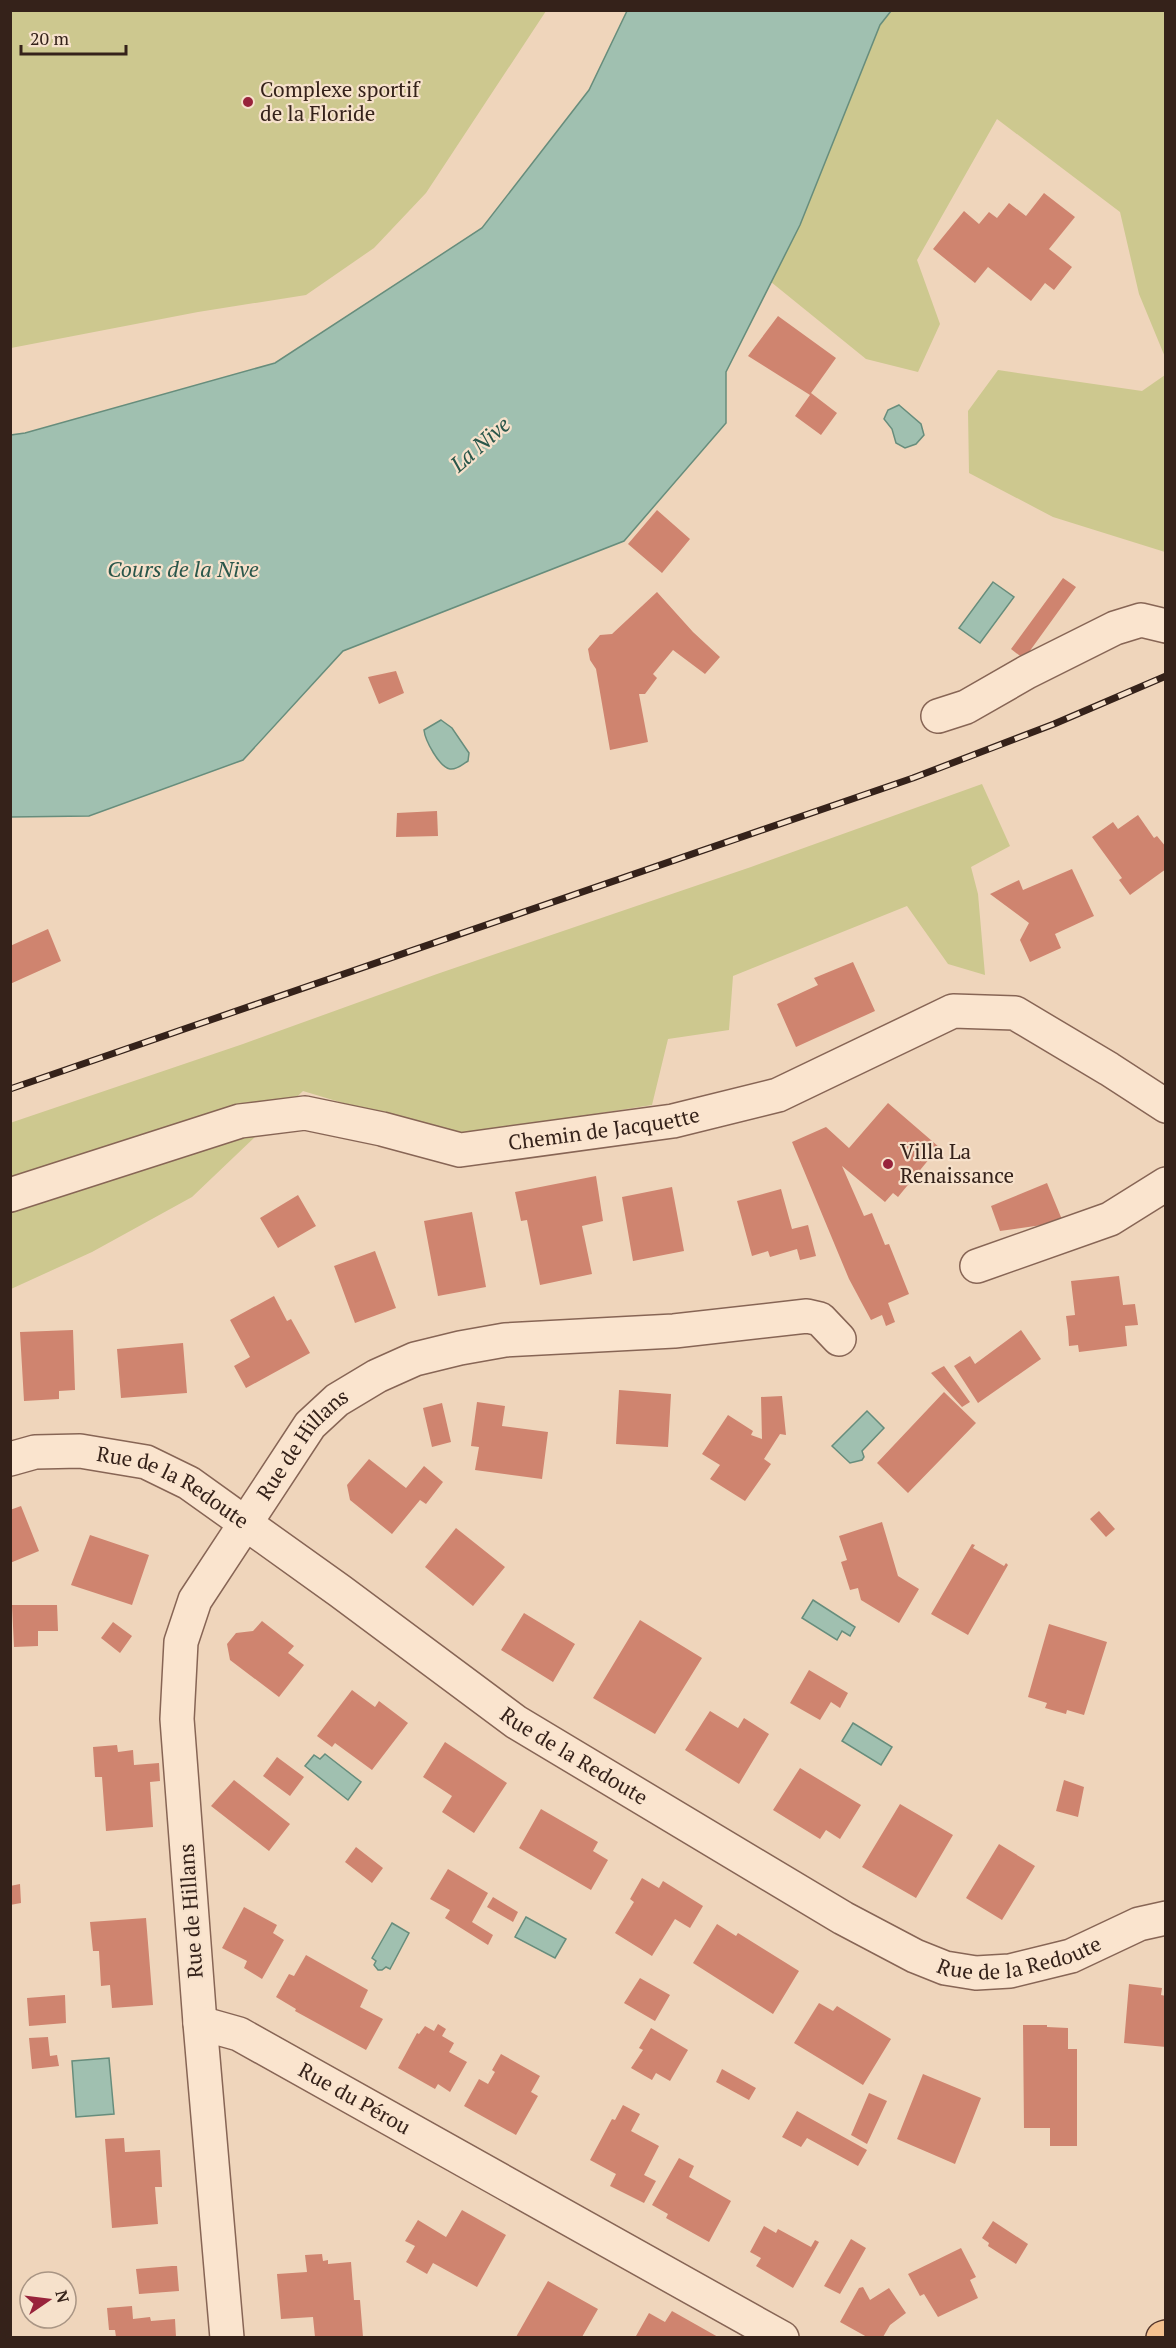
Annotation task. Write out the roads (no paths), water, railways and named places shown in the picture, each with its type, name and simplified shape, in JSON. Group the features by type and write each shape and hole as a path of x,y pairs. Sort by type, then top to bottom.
{"street":[{"path":"938,716 966,707 1027,672 1114,628 1141,620 1166,626"},
{"name":"Chemin de Jacquette","path":"10,1195 240,1121 305,1113 382,1129 460,1150 672,1121 778,1095 953,1011 1015,1012 1166,1106"},
{"path":"977,1266 1110,1219 1166,1184"},
{"name":"Rue de Hillans","path":"200,2023 177,1719 181,1642 195,1600 310,1425 337,1400 377,1376 415,1359 505,1340 674,1331 807,1316 820,1318 839,1339"},
{"name":"Rue de la Redoute","path":"10,1459 35,1452 80,1452 146,1462 189,1483 516,1722 843,1918 915,1956 945,1968 976,1973 1010,1971 1071,1956 1139,1924 1166,1918"},
{"path":"200,2023 227,2337"},
{"name":"Rue du Pérou","path":"200,2023 239,2034 782,2337"}],"water":[{"name":"Cours de la Nive","path":"627,11 891,11 880,25 800,225 726,372 726,423 624,541 343,651 243,760 89,816 11,817 11,435 275,363 482,228 589,90"},
{"path":"899,405 921,424 924,435 916,444 905,448 896,443 892,429 884,419 888,410"},
{"path":"993,582 1014,597 980,643 959,628"},
{"path":"441,720 452,728 469,753 468,761 455,769 450,769 441,763 425,734 424,730"},
{"path":"867,1411 884,1428 862,1451 864,1457 862,1460 850,1463 832,1446"},
{"path":"813,1600 855,1627 850,1636 842,1631 837,1640 802,1618"},
{"path":"853,1723 892,1747 881,1765 842,1741"},
{"path":"325,1754 361,1782 348,1800 305,1766 314,1755 320,1759"},
{"path":"526,1917 566,1939 555,1958 515,1937"},
{"path":"392,1923 409,1933 390,1969 386,1967 378,1970 374,1965 376,1961 372,1958"},
{"path":"109,2058 114,2114 76,2117 72,2061"}],"railway":[{"path":"10,1089 913,778 1054,724 1166,676"}],"place":[{"name":"Complexe sportif de la Floride","path":"248,102"},
{"name":"Villa La Renaissance","path":"888,1164"}],"water label":[{"name":"La Nive","path":"480,444"}]}
